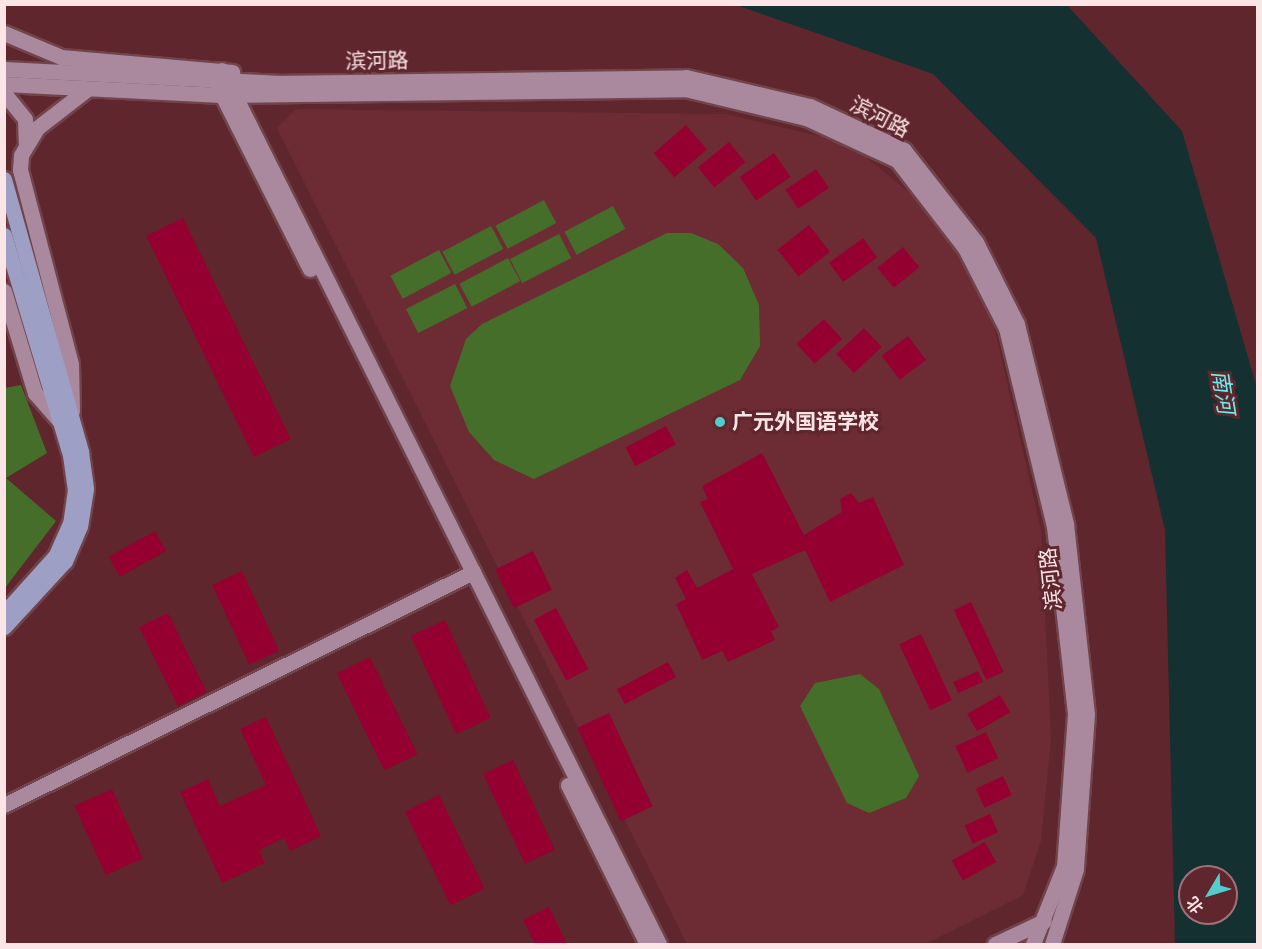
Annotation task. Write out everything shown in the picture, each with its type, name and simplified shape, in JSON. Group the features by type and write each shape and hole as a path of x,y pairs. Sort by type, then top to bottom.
{"main road":[{"path":"4,179 49,369"},
{"path":"4,235 66,421 86,489 80,526 65,561 4,627"},
{"path":"4,613 56,555 70,523 75,489 66,421"}],"street":[{"path":"4,33 61,57 177,65 224,85 469,574 659,945"},
{"name":"滨河路","path":"4,69 224,85 685,89 806,118 897,160 965,248 1005,328 1054,526 1075,714 1064,866 1033,945"},
{"name":"滨河路","path":"4,84 86,90 281,83 686,77 810,106 904,150 976,242 1017,324 1066,524 1087,714 1076,869 1052,945"},
{"path":"26,143 54,112 86,90"},
{"path":"4,93 25,119 26,143 20,170 71,364 66,421"},
{"path":"4,291 35,393 66,421"},
{"path":"4,805 469,574"},
{"path":"469,574 646,945"},
{"path":"995,945 1063,913"}],"shaded area":[{"name":"广元外国语学校","path":"296,109 725,114 849,143 934,213 991,313 1041,530 1051,739 1041,841 1023,895 925,944 687,944 277,128"}],"green space":[{"path":"544,200 556,223 508,249 495,226"},
{"path":"613,206 625,229 577,255 564,232"},
{"path":"491,226 503,249 455,275 442,252"},
{"path":"667,233 691,233 718,244 743,268 759,305 760,346 740,380 534,479 494,460 469,432 450,386 466,339 482,324"},
{"path":"559,234 571,258 522,283 510,259"},
{"path":"439,250 451,273 403,299 390,276"},
{"path":"508,258 520,281 472,307 459,284"},
{"path":"455,284 467,308 418,333 406,309"},
{"path":"21,385 47,453 6,478 56,521 5,588 5,388"},
{"path":"860,674 879,689 919,776 906,798 869,813 847,803 800,706 815,683"}],"water":[{"name":"南河","path":"736,5 1067,5 1182,131 1257,388 1257,944 1175,944 1165,530 1096,238 933,74"}],"building":[{"path":"686,125 707,149 675,177 654,153"},
{"path":"729,142 745,162 714,187 698,167"},
{"path":"774,153 791,177 756,201 740,177"},
{"path":"816,169 829,188 798,209 785,190"},
{"path":"183,218 291,439 254,457 146,236"},
{"path":"809,225 830,252 798,276 777,250"},
{"path":"863,238 877,257 843,282 829,263"},
{"path":"903,247 919,267 894,288 877,268"},
{"path":"824,319 842,339 815,364 797,344"},
{"path":"864,328 882,347 854,373 836,354"},
{"path":"908,336 926,360 900,380 882,356"},
{"path":"666,426 676,445 635,466 625,448"},
{"path":"762,453 804,535 842,512 840,499 851,493 859,503 873,497 904,565 830,602 805,550 752,574 779,627 771,631 775,640 728,662 722,651 702,660 676,604 686,599 675,578 687,570 697,588 733,569 700,502 708,499 702,486"},
{"path":"155,531 166,551 120,577 109,557"},
{"path":"533,551 552,590 514,608 495,569"},
{"path":"242,571 279,651 249,665 212,585"},
{"path":"971,602 1004,672 986,680 954,610"},
{"path":"556,608 588,669 566,681 534,620"},
{"path":"168,613 207,692 178,706 139,627"},
{"path":"445,620 491,718 456,734 411,636"},
{"path":"921,634 952,700 930,710 899,644"},
{"path":"370,657 417,754 384,770 337,673"},
{"path":"668,662 676,677 625,704 617,689"},
{"path":"978,671 983,682 958,693 953,682"},
{"path":"1000,695 1010,712 977,731 967,714"},
{"path":"609,713 653,806 621,821 577,728"},
{"path":"266,717 321,836 290,851 284,838 259,850 265,863 222,883 180,792 208,779 220,806 266,785 240,729"},
{"path":"986,732 998,758 967,773 955,746"},
{"path":"513,760 555,850 525,864 483,774"},
{"path":"1003,776 1012,795 985,808 976,789"},
{"path":"112,789 143,858 105,875 75,806"},
{"path":"439,795 485,888 450,905 405,812"},
{"path":"990,814 998,832 973,844 964,825"},
{"path":"985,842 996,862 963,881 952,860"},
{"path":"549,907 567,944 535,944 523,920"}],"place":[{"name":"广元外国语学校","path":"720,422"}]}
